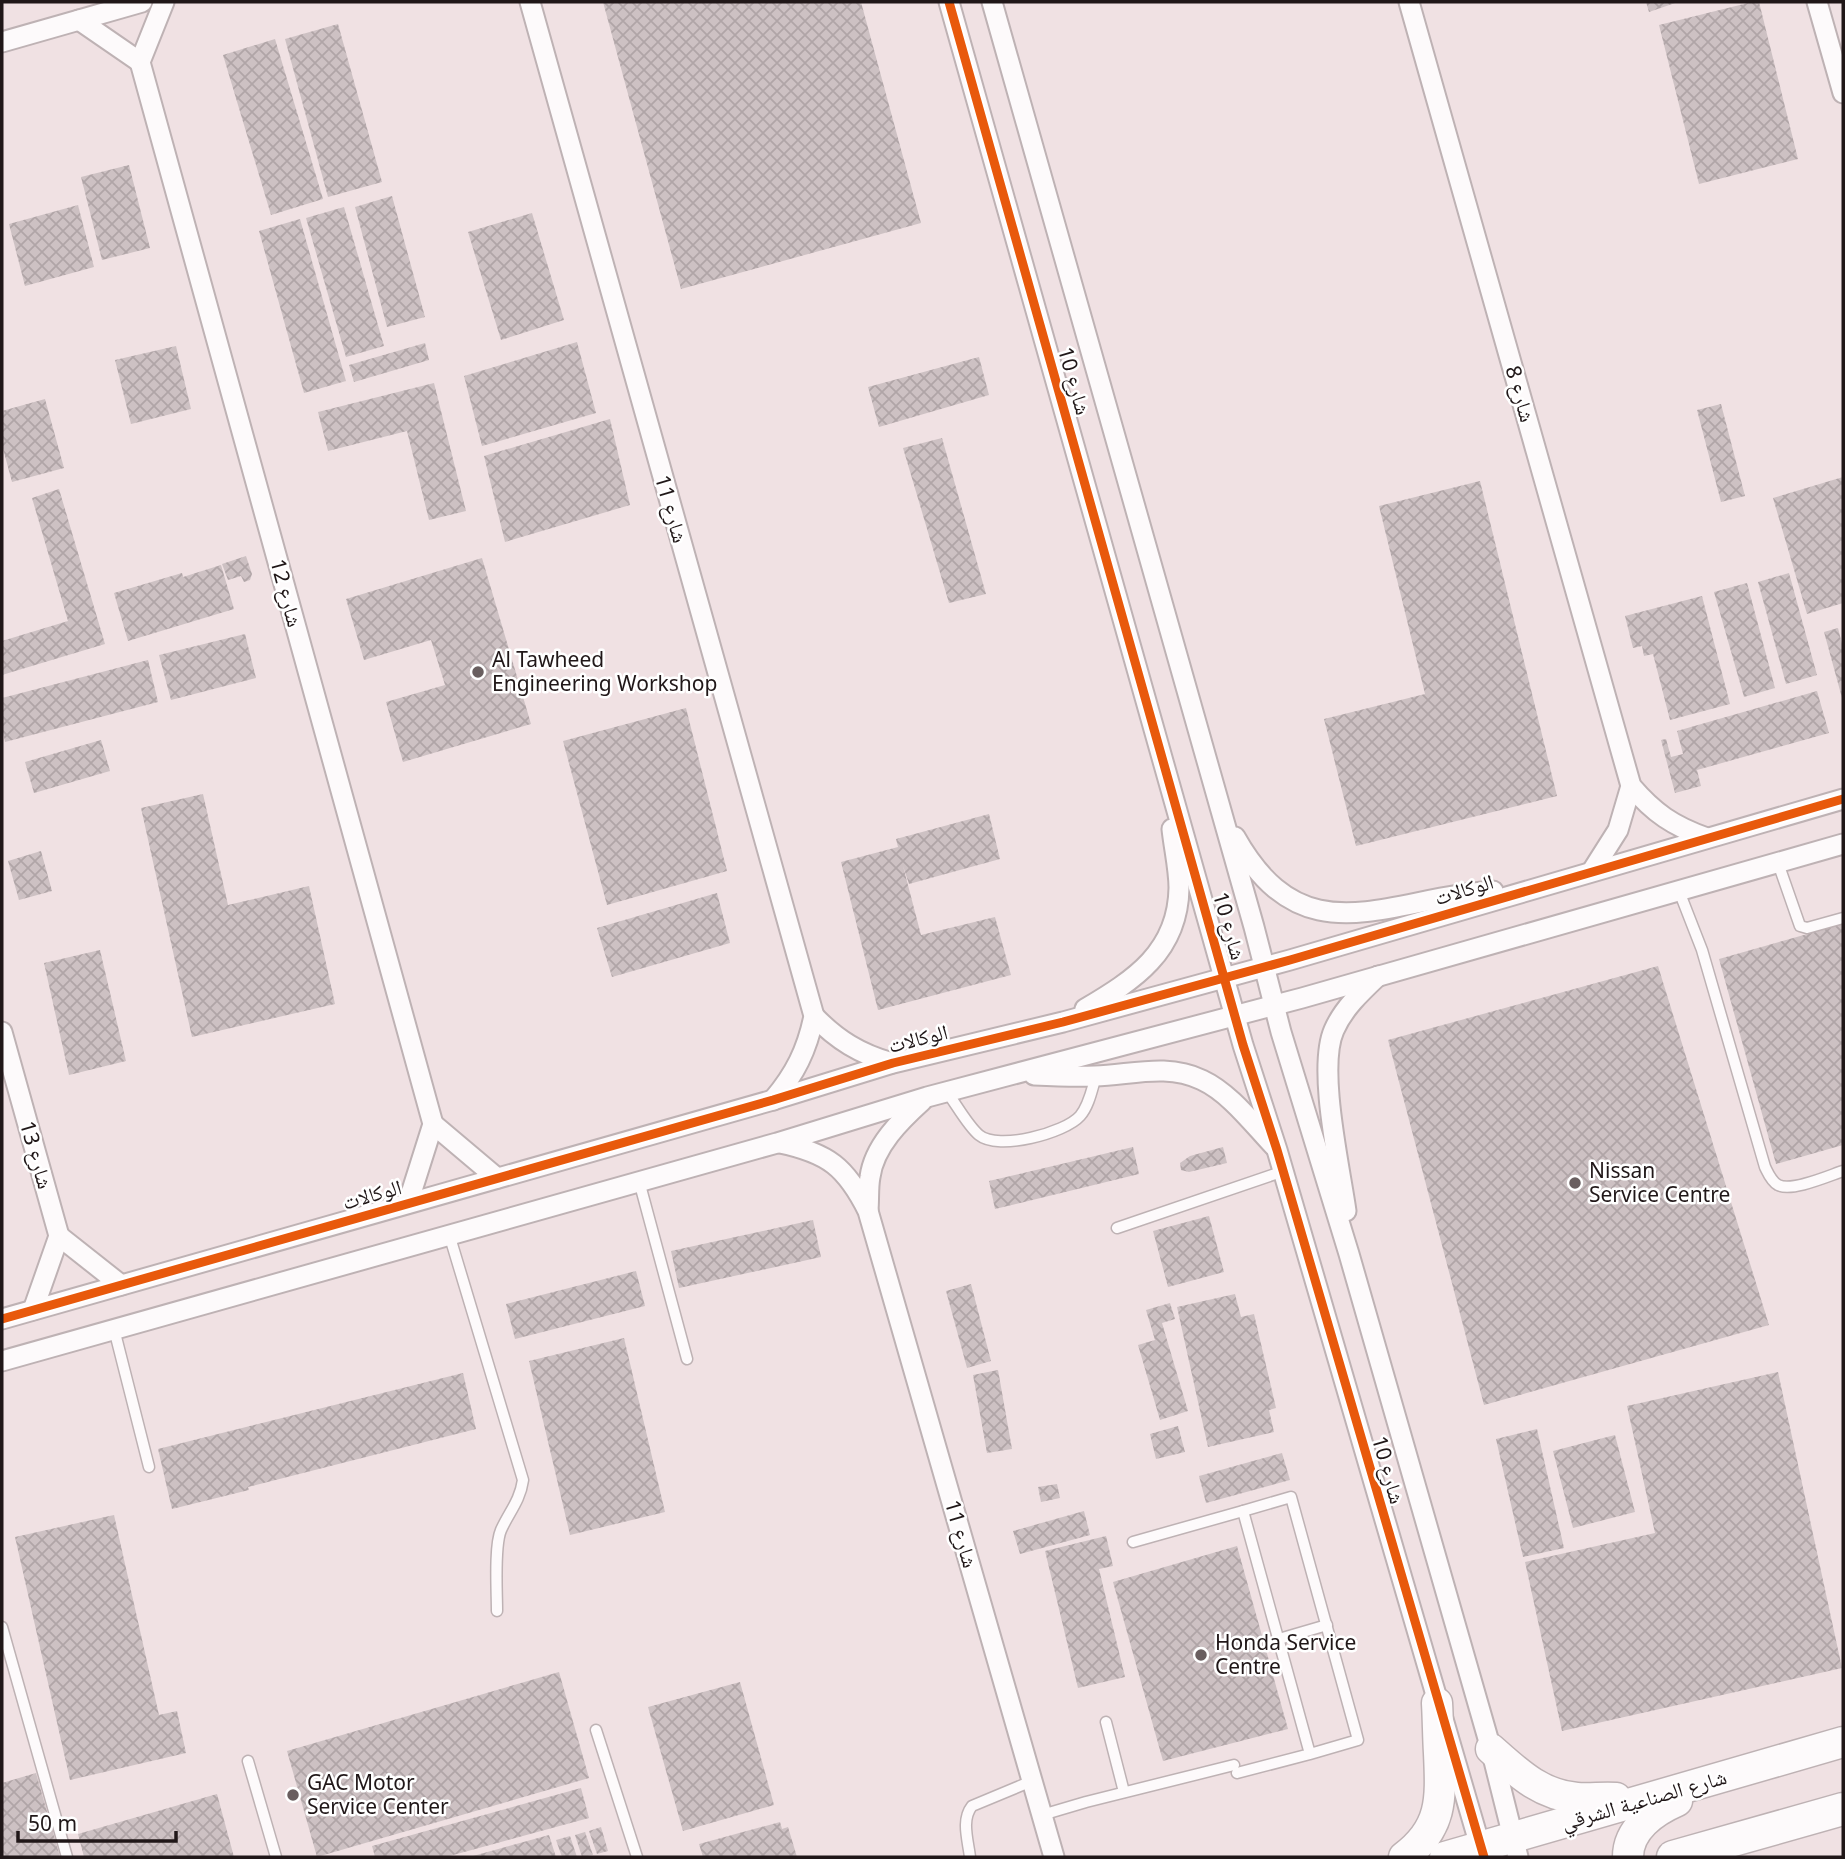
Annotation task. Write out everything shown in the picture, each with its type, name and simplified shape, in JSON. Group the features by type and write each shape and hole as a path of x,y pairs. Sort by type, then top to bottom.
{"highway":[{"path":"1674,1857 1843,1809"}],"main road":[{"path":"1404,1857 1424,1839 1433,1825 1439,1807 1441,1787 1437,1703"},
{"name":"شارع الصناعية الشرقي","path":"1445,1857 1516,1847 1644,1800 1843,1742"},
{"path":"1491,1749 1529,1782 1555,1794 1575,1798 1644,1800"},
{"path":"1628,1857 1628,1849 1639,1827 1659,1809 1734,1773"}],"street":[{"path":"2,42 142,2"},
{"path":"79,20 140,62 164,2"},
{"name":"شارع 11","path":"530,2 814,1016"},
{"name":"شارع 10","path":"949,2 1243,1045 1278,1150 1482,1852"},
{"name":"شارع 8","path":"1409,2 1631,786 1662,817 1680,828 1707,838"},
{"path":"1818,2 1843,93"},
{"name":"شارع 10","path":"994,5 1274,1004 1349,1254 1491,1749 1516,1847"},
{"name":"شارع 12","path":"140,62 433,1124"},
{"name":"شارع 10","path":"1063,1022 1127,984 1149,964 1166,939 1176,915 1179,887 1164,769"},
{"path":"1592,871 1618,830 1631,786"},
{"name":"الوكالات","path":"2,1319 773,1100 893,1063 1063,1022 1226,978 1843,799"},
{"name":"الوكالات","path":"1221,812 1257,871 1278,891 1308,908 1330,913 1355,914 1461,894 1528,889"},
{"path":"2,1361 777,1143 927,1097 1380,975 1843,844"},
{"name":"شارع 10","path":"1349,1254 1346,1212 1327,1076 1328,1050 1334,1031 1345,1012 1380,975"},
{"path":"814,1016 830,1033 849,1046 871,1057 893,1063"},
{"path":"773,1100 802,1060 814,1016"},
{"name":"شارع 13","path":"2,1032 60,1236"},
{"path":"1012,1075 1096,1076 1142,1070 1171,1070 1203,1080 1234,1104 1278,1150"},
{"name":"شارع 11","path":"868,1211 870,1174 879,1150 900,1122 927,1097"},
{"path":"408,1203 433,1124 497,1178"},
{"name":"شارع 11","path":"777,1143 804,1149 832,1162 854,1184 868,1211 1054,1857"},
{"path":"33,1310 60,1236 121,1285"}],"lane":[{"path":"1778,863 1800,926 1807,928 1843,918"},
{"path":"1679,891 1702,950 1771,1180 1779,1186 1792,1187 1843,1171"},
{"path":"946,1092 979,1135 993,1142 1015,1142 1068,1125 1078,1119 1085,1110 1096,1076"},
{"path":"1117,1228 1284,1171"},
{"path":"639,1181 687,1359"},
{"path":"449,1234 523,1480 521,1494 501,1530 498,1542 497,1612"},
{"path":"113,1328 149,1467"},
{"path":"1042,1815 1124,1792 1310,1754 1358,1741 1291,1497 1133,1542"},
{"path":"1243,1511 1310,1754"},
{"path":"1279,1639 1327,1625"},
{"path":"2,1626 68,1857"},
{"path":"1106,1722 1124,1792"},
{"path":"596,1730 637,1857"},
{"path":"248,1760 276,1857"},
{"path":"970,1857 966,1813 972,1806 1032,1781"}],"building":[{"path":"603,2 861,2 921,223 681,289"},
{"path":"1646,2 1678,2 1649,12"},
{"path":"1759,2 1798,159 1699,184 1659,25"},
{"path":"338,24 382,182 328,197 285,39"},
{"path":"275,39 323,199 271,215 223,55"},
{"path":"129,165 150,248 102,260 81,177"},
{"path":"392,196 425,317 387,327 355,207"},
{"path":"78,205 94,267 25,286 9,224"},
{"path":"344,207 384,346 346,357 306,218"},
{"path":"532,213 564,320 501,340 468,232"},
{"path":"300,219 346,381 304,393 259,231"},
{"path":"577,342 596,413 482,446 464,376"},
{"path":"425,343 429,360 354,382 349,365"},
{"path":"176,346 191,409 131,424 115,360"},
{"path":"979,357 989,395 879,427 868,387"},
{"path":"434,383 466,511 429,520 407,431 328,451 318,412"},
{"path":"45,399 64,468 12,482 2,445 2,411"},
{"path":"1721,404 1745,496 1721,502 1697,410"},
{"path":"610,419 630,505 505,542 484,456"},
{"path":"942,438 986,594 949,603 903,448"},
{"path":"1843,477 1843,603 1807,614 1773,498"},
{"path":"1480,481 1557,796 1356,846 1324,719 1425,694 1379,506"},
{"path":"59,489 105,644 2,675 2,641 68,621 32,498"},
{"path":"246,556 252,574 250,580 244,582 241,576 228,580 222,564"},
{"name":"Al Tawheed Engineering Workshop","path":"482,558 531,724 403,762 386,702 445,685 431,640 364,660 346,599"},
{"path":"221,565 234,609 128,641 114,593 182,573 183,577"},
{"path":"1789,573 1817,675 1786,684 1758,582"},
{"path":"1747,583 1775,688 1744,697 1714,592"},
{"path":"1702,596 1730,704 1670,720 1653,654 1644,656 1642,646 1633,648 1625,616"},
{"path":"1838,628 1843,648 1842,698 1824,632"},
{"path":"245,634 256,678 171,700 159,655"},
{"path":"148,660 158,702 5,742 2,698"},
{"path":"1817,691 1829,733 1697,770 1701,786 1675,793 1661,740 1666,739 1671,757 1683,754 1677,731"},
{"path":"686,708 727,871 607,905 563,741"},
{"path":"101,740 110,771 34,793 25,762"},
{"path":"203,794 228,905 309,886 335,1004 192,1037 141,808"},
{"path":"989,814 1000,859 909,884 903,866 921,935 995,917 1011,975 878,1010 841,862 898,847 896,839"},
{"path":"41,851 52,891 19,900 8,861"},
{"path":"717,893 730,943 612,977 597,928"},
{"path":"1843,924 1843,1145 1776,1164 1719,959"},
{"path":"100,950 126,1061 69,1075 44,963"},
{"name":"Nissan Service Centre","path":"1658,966 1769,1325 1484,1405 1388,1040"},
{"path":"1133,1147 1139,1174 995,1209 989,1181"},
{"path":"1223,1147 1227,1163 1189,1172 1181,1170 1180,1163 1190,1156"},
{"path":"1209,1216 1224,1272 1168,1287 1153,1231"},
{"path":"813,1220 821,1257 679,1288 671,1251"},
{"path":"636,1271 645,1306 515,1339 506,1304"},
{"path":"971,1284 991,1361 967,1368 946,1291"},
{"path":"1235,1294 1241,1317 1254,1314 1276,1408 1269,1410 1274,1432 1208,1447 1177,1307"},
{"path":"1170,1303 1175,1319 1162,1323 1188,1411 1160,1420 1138,1345 1155,1340 1146,1310"},
{"path":"624,1338 665,1512 570,1535 529,1361"},
{"path":"998,1370 1012,1449 987,1453 973,1375"},
{"path":"1778,1372 1842,1668 1562,1731 1525,1562 1655,1533 1627,1406"},
{"path":"463,1373 476,1429 172,1509 158,1449"},
{"path":"1178,1426 1185,1452 1156,1459 1150,1434"},
{"path":"1537,1429 1564,1548 1523,1557 1496,1439"},
{"path":"1615,1435 1635,1512 1573,1528 1553,1451"},
{"path":"1282,1453 1290,1480 1206,1503 1199,1476"},
{"path":"1057,1484 1060,1498 1041,1502 1038,1487"},
{"path":"1084,1511 1090,1535 1020,1554 1013,1531"},
{"path":"114,1515 159,1715 177,1711 186,1753 70,1780 15,1537"},
{"path":"1106,1536 1113,1566 1099,1569 1125,1677 1078,1688 1045,1551"},
{"name":"Honda Service Centre","path":"1237,1546 1288,1729 1163,1761 1113,1582"},
{"path":"559,1672 589,1778 317,1857 287,1751"},
{"path":"740,1682 774,1805 683,1831 648,1707"},
{"path":"36,1773 60,1857 2,1857 2,1783"},
{"path":"581,1788 589,1818 446,1857 375,1857 372,1846"},
{"path":"217,1794 234,1857 84,1857 78,1834"},
{"path":"780,1822 782,1829 788,1827 797,1857 703,1857 699,1844"},
{"path":"601,1827 608,1851 597,1854 589,1831"},
{"path":"585,1832 593,1855 582,1857 575,1835"},
{"path":"549,1835 556,1857 473,1857 473,1856"},
{"path":"570,1836 577,1857 562,1857 556,1840"}],"cycle path":[{"path":"949,2 1243,1045 1277,1150 1484,1857"},
{"path":"2,1319 773,1100 893,1063 1063,1022 1290,960 1843,799"}],"place":[{"name":"Al Tawheed Engineering Workshop","path":"478,672"},
{"name":"Nissan Service Centre","path":"1575,1183"},
{"name":"Honda Service Centre","path":"1201,1655"},
{"name":"GAC Motor Service Center","path":"293,1795"}]}
